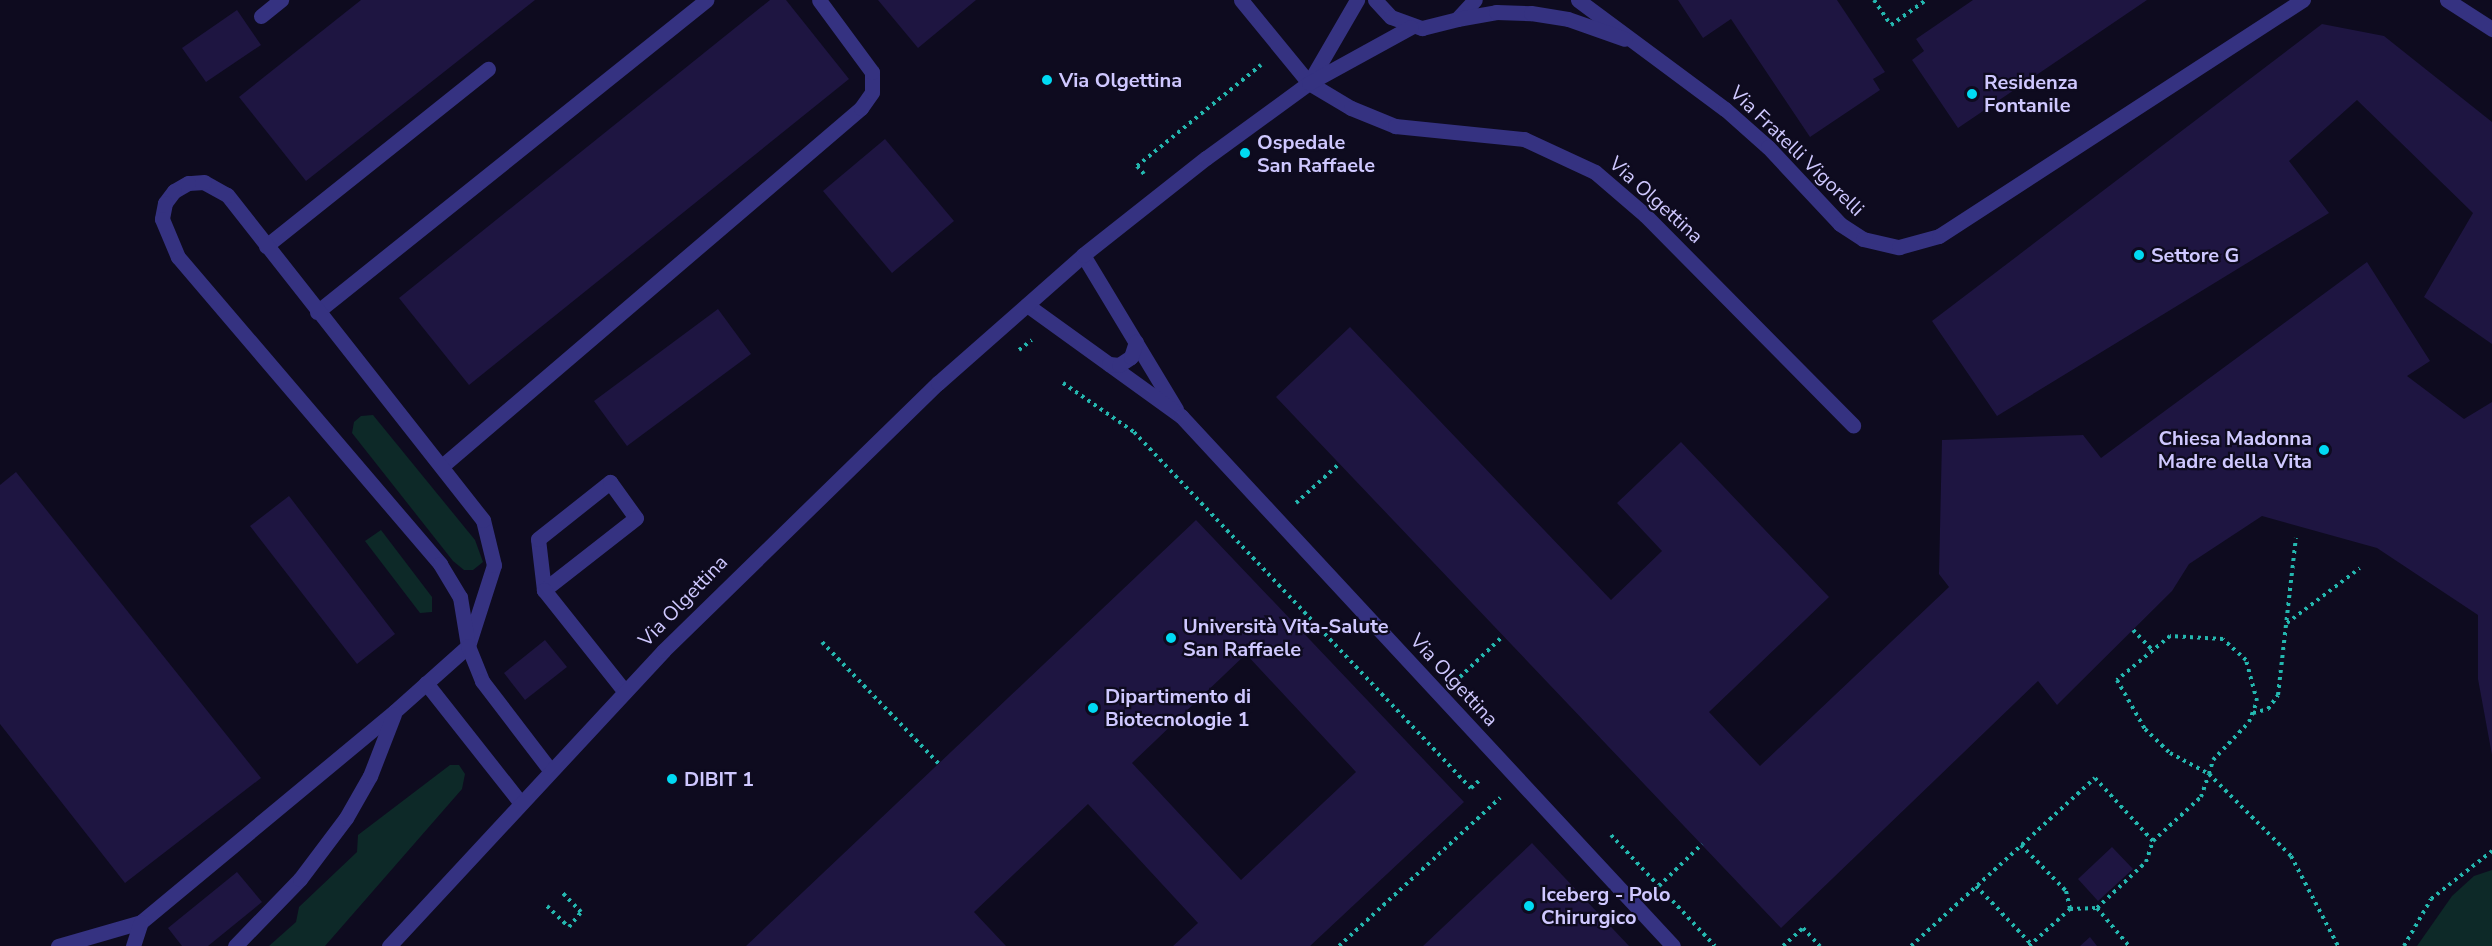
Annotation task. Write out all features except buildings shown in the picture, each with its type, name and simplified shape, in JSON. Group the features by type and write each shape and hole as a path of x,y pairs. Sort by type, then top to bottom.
{"street":[{"path":"261,16 281,0"},
{"path":"317,312 707,0"},
{"path":"442,466 861,108 872,92 872,72 819,0"},
{"name":"Via Olgettina","path":"1241,0 1279,50 1309,83 1378,121 1413,128 1524,139 1594,172 1645,215 1853,424"},
{"name":"Via Olgettina","path":"1309,83 1357,0"},
{"path":"1375,0 1391,17 1412,27"},
{"path":"1457,19 1475,0"},
{"name":"Via Fratelli Vigorelli","path":"1578,0 1640,44 1754,135 1840,224 1872,242 1908,246 1929,241 1949,230 2303,0"},
{"path":"2447,0 2492,29"},
{"name":"Via Fratelli Vigorelli","path":"1412,27 1434,27 1457,19 1496,12 1543,14 1640,44"},
{"name":"Via Olgettina","path":"389,946 550,770 774,539 1027,305 1083,255 1206,158 1309,83 1412,27"},
{"path":"266,246 488,69"},
{"path":"58,946 141,922 395,711 468,646 494,565 483,520 266,246 216,187 188,183 174,191 165,203 162,219 178,256 323,422 452,581 465,613 468,646 482,681 550,770"},
{"name":"Via Olgettina","path":"1083,255 1180,416"},
{"name":"Via Olgettina","path":"1027,305 1180,416 1673,946"},
{"path":"1109,364 1119,365 1131,357 1136,342"},
{"path":"544,590 636,518 610,482 538,539 544,590 625,692"},
{"path":"426,682 520,802"},
{"path":"235,946 300,879 345,818 370,776 395,711"},
{"path":"133,946 141,922"}],"path":[{"path":"1874,0 1891,25 1926,0"},
{"path":"1137,165 1279,50"},
{"path":"1063,383 1134,432 1471,788 1486,775"},
{"path":"1295,504 1339,464"},
{"path":"2253,713 2268,709 2278,695 2296,538"},
{"path":"2287,623 2360,568"},
{"path":"2133,630 2152,650"},
{"path":"1460,677 1503,636"},
{"path":"1976,886 2030,945 2070,909 2097,908 2146,862 2153,841 2201,797 2209,774 2214,760 2253,713 2257,701 2246,660 2223,639 2170,636 2117,680 2145,729 2170,753 2209,774 2290,856 2338,946"},
{"path":"822,642 939,764"},
{"path":"1911,946 2095,778 2153,841"},
{"path":"1339,946 1508,790"},
{"path":"1659,886 1702,844"},
{"path":"2021,845 2066,891 2070,909"},
{"path":"2404,946 2431,899 2492,851"},
{"path":"547,906 568,927 581,912 561,891"},
{"path":"2097,908 2129,946"},
{"path":"1783,946 1803,928 1820,946"}],"green space":[{"path":"373,415 475,540 483,562 473,570 464,570 453,561 352,433 354,422 361,416"},
{"path":"381,530 432,597 432,612 420,613 365,541"},
{"path":"450,765 459,765 465,774 462,789 325,946 269,946 296,922 299,907 357,852 358,835"},
{"path":"2492,870 2492,946 2417,946 2452,896 2474,876"}],"place":[{"name":"Via Olgettina","path":"1047,80"},
{"name":"Residenza Fontanile","path":"1972,94"},
{"name":"Ospedale San Raffaele","path":"1245,153"},
{"name":"Settore G","path":"2139,255"},
{"name":"Chiesa Madonna Madre della Vita","path":"2324,450"},
{"name":"Università Vita-Salute San Raffaele","path":"1171,638"},
{"name":"Dipartimento di Biotecnologie 1","path":"1093,708"},
{"name":"DIBIT 1","path":"672,779"},
{"name":"Iceberg - Polo Chirurgico","path":"1529,906"}]}
